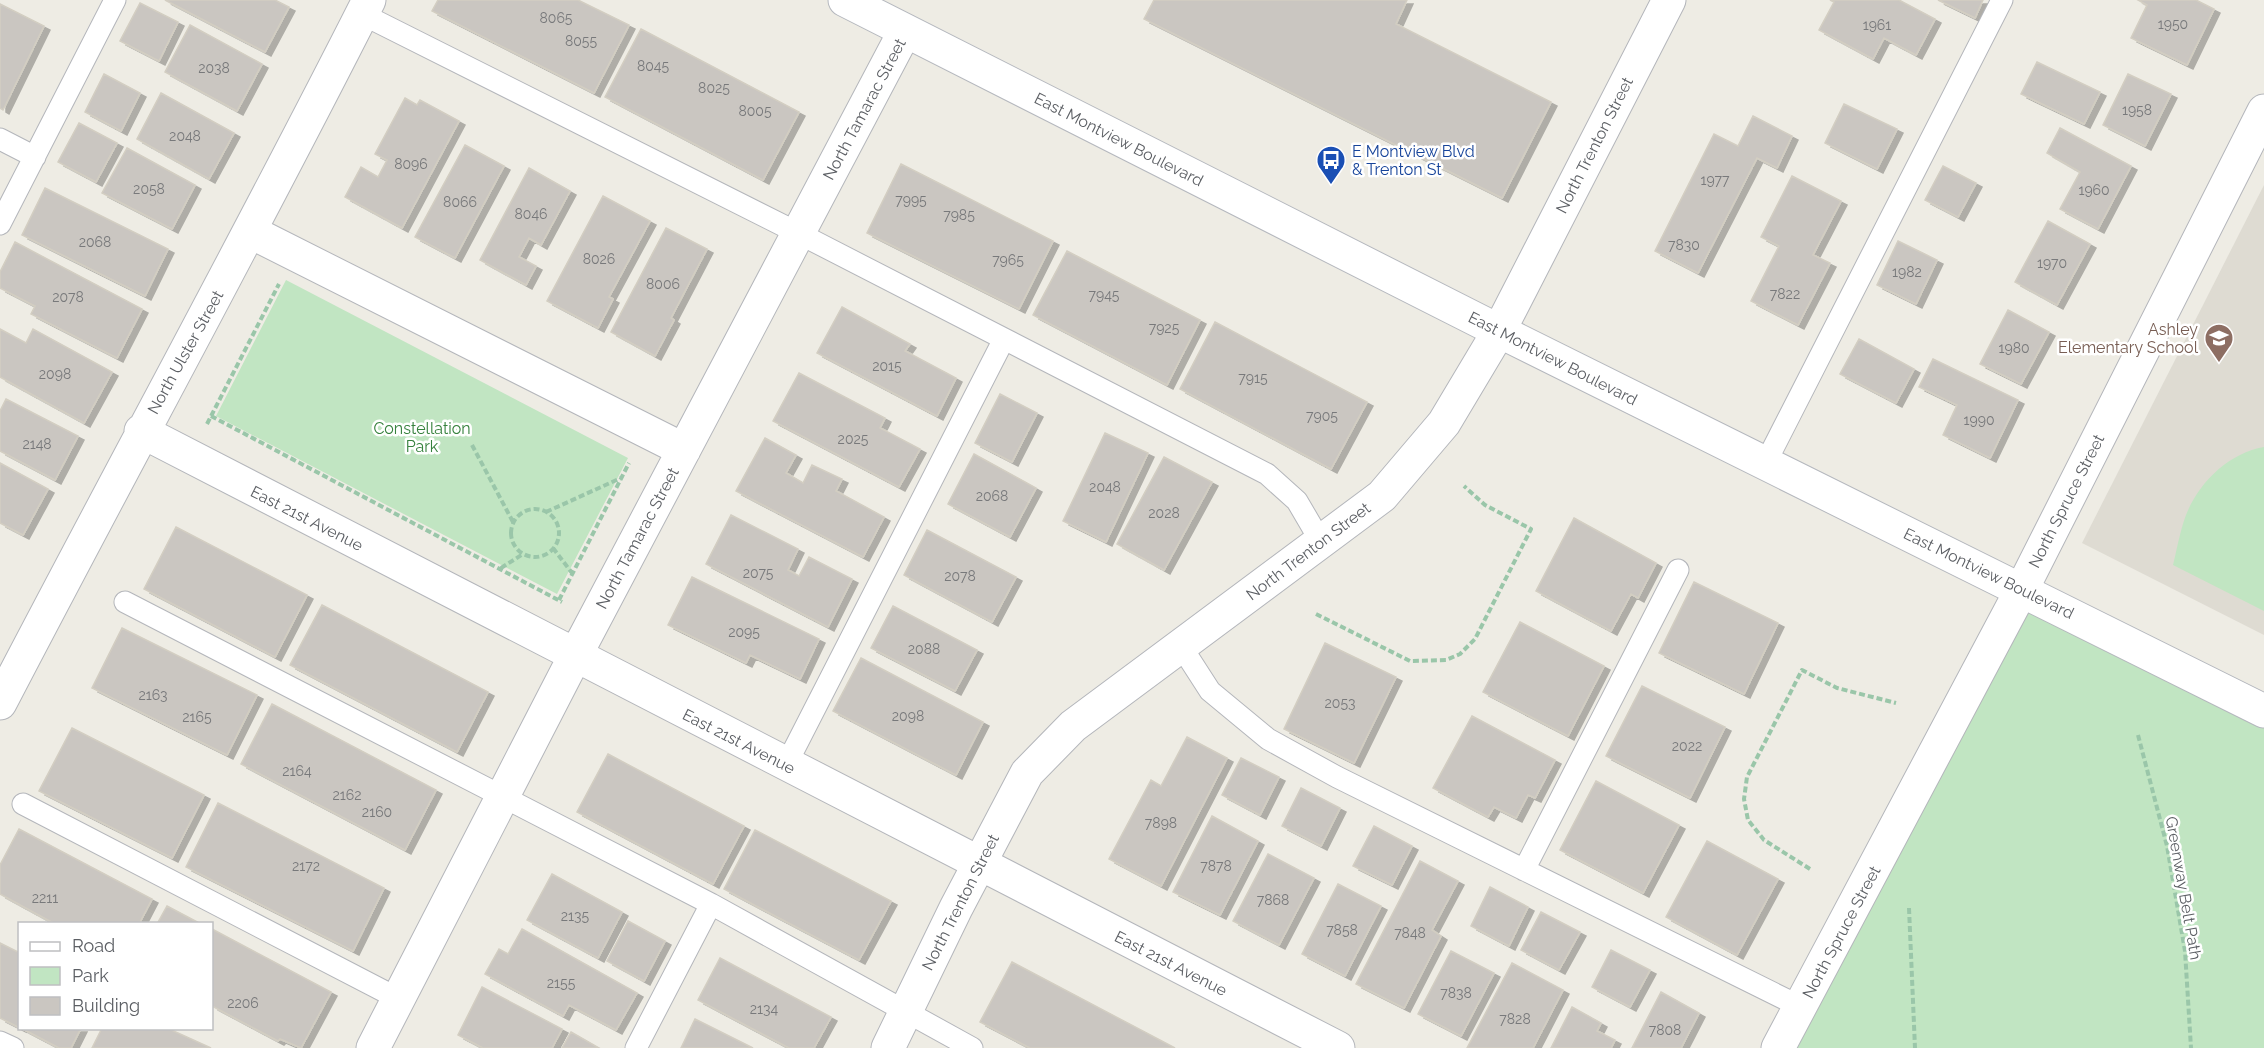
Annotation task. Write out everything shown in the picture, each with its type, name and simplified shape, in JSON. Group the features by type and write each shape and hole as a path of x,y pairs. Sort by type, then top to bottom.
{"street":[{"name":"East Montview Boulevard","path":"845,0 1499,331 2250,704 2264,724"},
{"name":"North Trenton Street","path":"888,1048 978,865 1027,773 1073,726 1382,496 1444,423 1499,331 1669,0"},
{"name":"North Ulster Street","path":"0,703 141,432 251,232 365,7"},
{"name":"North Tamarac Street","path":"373,1048 575,656 905,31"},
{"name":"North Spruce Street","path":"1778,1048 2022,589 2264,111"},
{"path":"251,232 684,450"},
{"name":"East 21st Avenue","path":"141,432 978,865 1338,1048"}],"lane":[{"path":"0,224 115,0"},
{"path":"1766,464 2002,0"},
{"path":"365,7 1267,474 1297,501 1321,542"},
{"path":"0,139 35,157"},
{"path":"786,765 1004,339"},
{"path":"1524,870 1678,570"},
{"path":"125,602 711,904 972,1048"},
{"path":"1180,646 1210,691 1268,739 1337,777 1801,1007"},
{"path":"23,804 399,999"},
{"path":"636,1048 711,904"},
{"path":"0,1041 13,1048"}],"path":[{"path":"190,457 295,254"},
{"path":"211,416 594,620"},
{"path":"539,638 645,431"},
{"path":"472,445 513,522"},
{"path":"546,512 557,525 558,533 553,548 540,557 523,554 517,550 511,536 513,522 518,516 531,510 546,512 622,478"},
{"path":"1316,614 1410,661 1446,660 1460,654 1475,639 1531,529 1485,505 1464,486"},
{"path":"553,548 572,573"},
{"path":"500,569 523,554"},
{"path":"1810,869 1764,840 1748,820 1744,799 1747,777 1802,669 1837,688 1896,703"},
{"name":"Greenway Belt Path","path":"2138,735 2167,846 2185,951 2192,1048"},
{"path":"1909,908 1916,1048"}],"shaded area":[{"name":"Ashley Elementary School","path":"2264,185 2264,635 2082,543"}],"green space":[{"name":"Constellation Park","path":"286,280 628,458 557,594 216,416"},
{"path":"2264,447 2264,611 2173,565 2186,515 2199,491 2227,462 2251,450"},
{"path":"2022,589 2264,724 2264,1048 1778,1048"}],"building":[{"path":"165,0 275,0 289,7 265,52"},
{"path":"438,0 578,0 629,25 594,93 432,11"},
{"path":"1154,0 1407,0 1396,24 1551,102 1502,198 1144,19"},
{"path":"1830,0 1899,0 1935,19 1916,55 1884,38 1873,59 1819,30 1834,2"},
{"path":"1938,0 1983,0 1975,18"},
{"path":"2138,0 2196,0 2214,9 2187,65 2131,38 2147,5"},
{"path":"140,3 178,22 159,61 120,41"},
{"path":"0,4 44,26 3,110 0,108"},
{"path":"190,25 262,64 237,111 165,72"},
{"path":"641,29 799,112 763,180 605,97"},
{"path":"2037,62 2100,92 2084,124 2021,94"},
{"path":"104,74 140,93 121,131 85,112"},
{"path":"2128,74 2171,94 2145,146 2103,125"},
{"path":"161,93 234,133 209,179 137,139"},
{"path":"405,98 417,105 420,100 459,121 402,228 345,197 361,167 378,177 387,160 375,154"},
{"path":"1844,104 1897,129 1877,169 1825,143"},
{"path":"1753,116 1792,136 1777,168 1757,158 1698,273 1655,251 1714,134 1738,146"},
{"path":"79,123 117,143 96,182 58,162"},
{"path":"2060,128 2131,166 2098,229 2060,209 2080,172 2047,153"},
{"path":"465,145 504,166 455,258 415,237"},
{"path":"127,148 195,185 172,229 102,193"},
{"path":"901,164 1053,241 1019,309 867,233"},
{"path":"1943,166 1976,183 1958,217 1925,200"},
{"path":"529,168 570,191 541,245 529,238 519,257 536,266 526,285 480,260"},
{"path":"1792,176 1841,201 1813,255 1830,263 1798,325 1751,301 1779,246 1761,237"},
{"path":"45,188 168,249 145,296 22,235"},
{"path":"603,196 650,221 609,297 613,299 598,328 547,301"},
{"path":"2048,221 2090,244 2057,305 2015,282"},
{"path":"666,228 707,249 671,318 674,320 655,356 611,332"},
{"path":"1898,241 1937,260 1916,304 1877,285"},
{"path":"15,242 142,309 117,358 31,314 35,306 0,288 0,272"},
{"path":"1067,251 1200,320 1167,385 1033,315"},
{"path":"842,307 910,344 905,351 956,378 937,416 817,353"},
{"path":"2008,310 2049,332 2021,384 1980,364"},
{"path":"1215,322 1367,402 1331,469 1180,389"},
{"path":"0,329 26,343 33,329 112,372 84,423 0,377"},
{"path":"1859,339 1914,369 1896,403 1840,374"},
{"path":"1933,359 2018,400 1990,458 1943,435 1957,405 1919,387"},
{"path":"799,373 885,418 880,428 920,449 899,487 773,421"},
{"path":"1000,394 1037,413 1012,462 975,443"},
{"path":"6,399 78,436 55,480 0,451 0,411"},
{"path":"1105,433 1148,453 1106,542 1063,521"},
{"path":"765,438 796,455 786,473 803,483 812,465 842,479 836,491 884,517 863,557 736,491"},
{"path":"974,454 1036,488 1010,537 948,504"},
{"path":"1164,457 1212,482 1164,570 1117,544"},
{"path":"0,463 48,489 23,535 0,523"},
{"path":"731,515 798,549 788,570 799,576 809,557 852,579 828,627 706,564"},
{"path":"1574,518 1656,563 1638,598 1631,594 1611,631 1536,591"},
{"path":"176,527 307,595 275,657 144,589"},
{"path":"927,530 1016,577 992,622 904,575"},
{"path":"692,577 819,639 800,679 750,655 746,663 668,625"},
{"path":"1694,582 1778,623 1744,694 1659,653"},
{"path":"322,605 488,692 457,752 290,665"},
{"path":"893,606 977,650 955,691 871,648"},
{"path":"1520,622 1604,666 1568,736 1483,692"},
{"path":"122,628 257,695 227,755 92,688"},
{"path":"1325,643 1396,677 1354,763 1284,729"},
{"path":"861,658 983,722 956,775 833,711"},
{"path":"1642,686 1725,727 1690,798 1606,756"},
{"path":"272,704 436,790 405,850 241,764"},
{"path":"1472,716 1555,760 1535,798 1528,795 1516,818 1494,807 1488,817 1433,788"},
{"path":"72,728 204,795 172,858 39,791"},
{"path":"1187,737 1227,758 1161,886 1109,859 1151,780 1161,786"},
{"path":"608,754 744,826 713,884 577,812"},
{"path":"1241,758 1279,777 1260,815 1222,795"},
{"path":"1596,781 1679,825 1643,893 1560,850"},
{"path":"1301,788 1340,808 1321,846 1282,826"},
{"path":"218,803 384,888 353,951 186,867"},
{"path":"1212,816 1258,841 1220,915 1173,892"},
{"path":"1374,826 1412,846 1392,885 1353,866"},
{"path":"19,829 152,899 140,922 51,922 0,894 0,865"},
{"path":"755,830 891,901 859,960 724,889"},
{"path":"1707,841 1778,879 1737,955 1666,917"},
{"path":"1268,854 1314,878 1279,945 1233,921"},
{"path":"1420,861 1458,881 1432,930 1441,936 1404,1008 1356,984"},
{"path":"552,874 622,912 598,958 527,920"},
{"path":"1338,884 1381,906 1345,976 1302,954"},
{"path":"1490,887 1528,907 1509,946 1471,926"},
{"path":"167,906 197,922 158,922"},
{"path":"1541,912 1580,932 1559,970 1521,950"},
{"path":"628,921 665,941 644,981 607,961"},
{"path":"522,929 637,993 616,1030 569,1005 563,1016 485,974 499,949 508,954"},
{"path":"213,930 331,992 301,1048 280,1039 278,1041 213,1007"},
{"path":"0,943 18,952 18,1027 0,1018"},
{"path":"1611,950 1650,970 1630,1007 1592,987"},
{"path":"1451,951 1494,973 1461,1036 1418,1014"},
{"path":"720,958 831,1017 814,1048 789,1048 698,1000"},
{"path":"1012,962 1175,1048 1030,1048 980,1022"},
{"path":"1512,963 1563,990 1533,1048 1467,1048"},
{"path":"482,987 562,1029 552,1048 483,1048 458,1035"},
{"path":"1661,992 1699,1013 1681,1048 1632,1048"},
{"path":"1572,1007 1601,1023 1597,1031 1615,1040 1611,1048 1551,1048"},
{"path":"695,1019 753,1048 681,1048"},
{"path":"25,1030 80,1030 71,1048 59,1048"},
{"path":"101,1030 171,1030 211,1048 92,1048"},
{"path":"571,1032 599,1048 562,1048"}],"place":[{"name":"E Montview Blvd & Trenton St","path":"1331,186"},
{"name":"Ashley Elementary School","path":"2219,364"}]}
